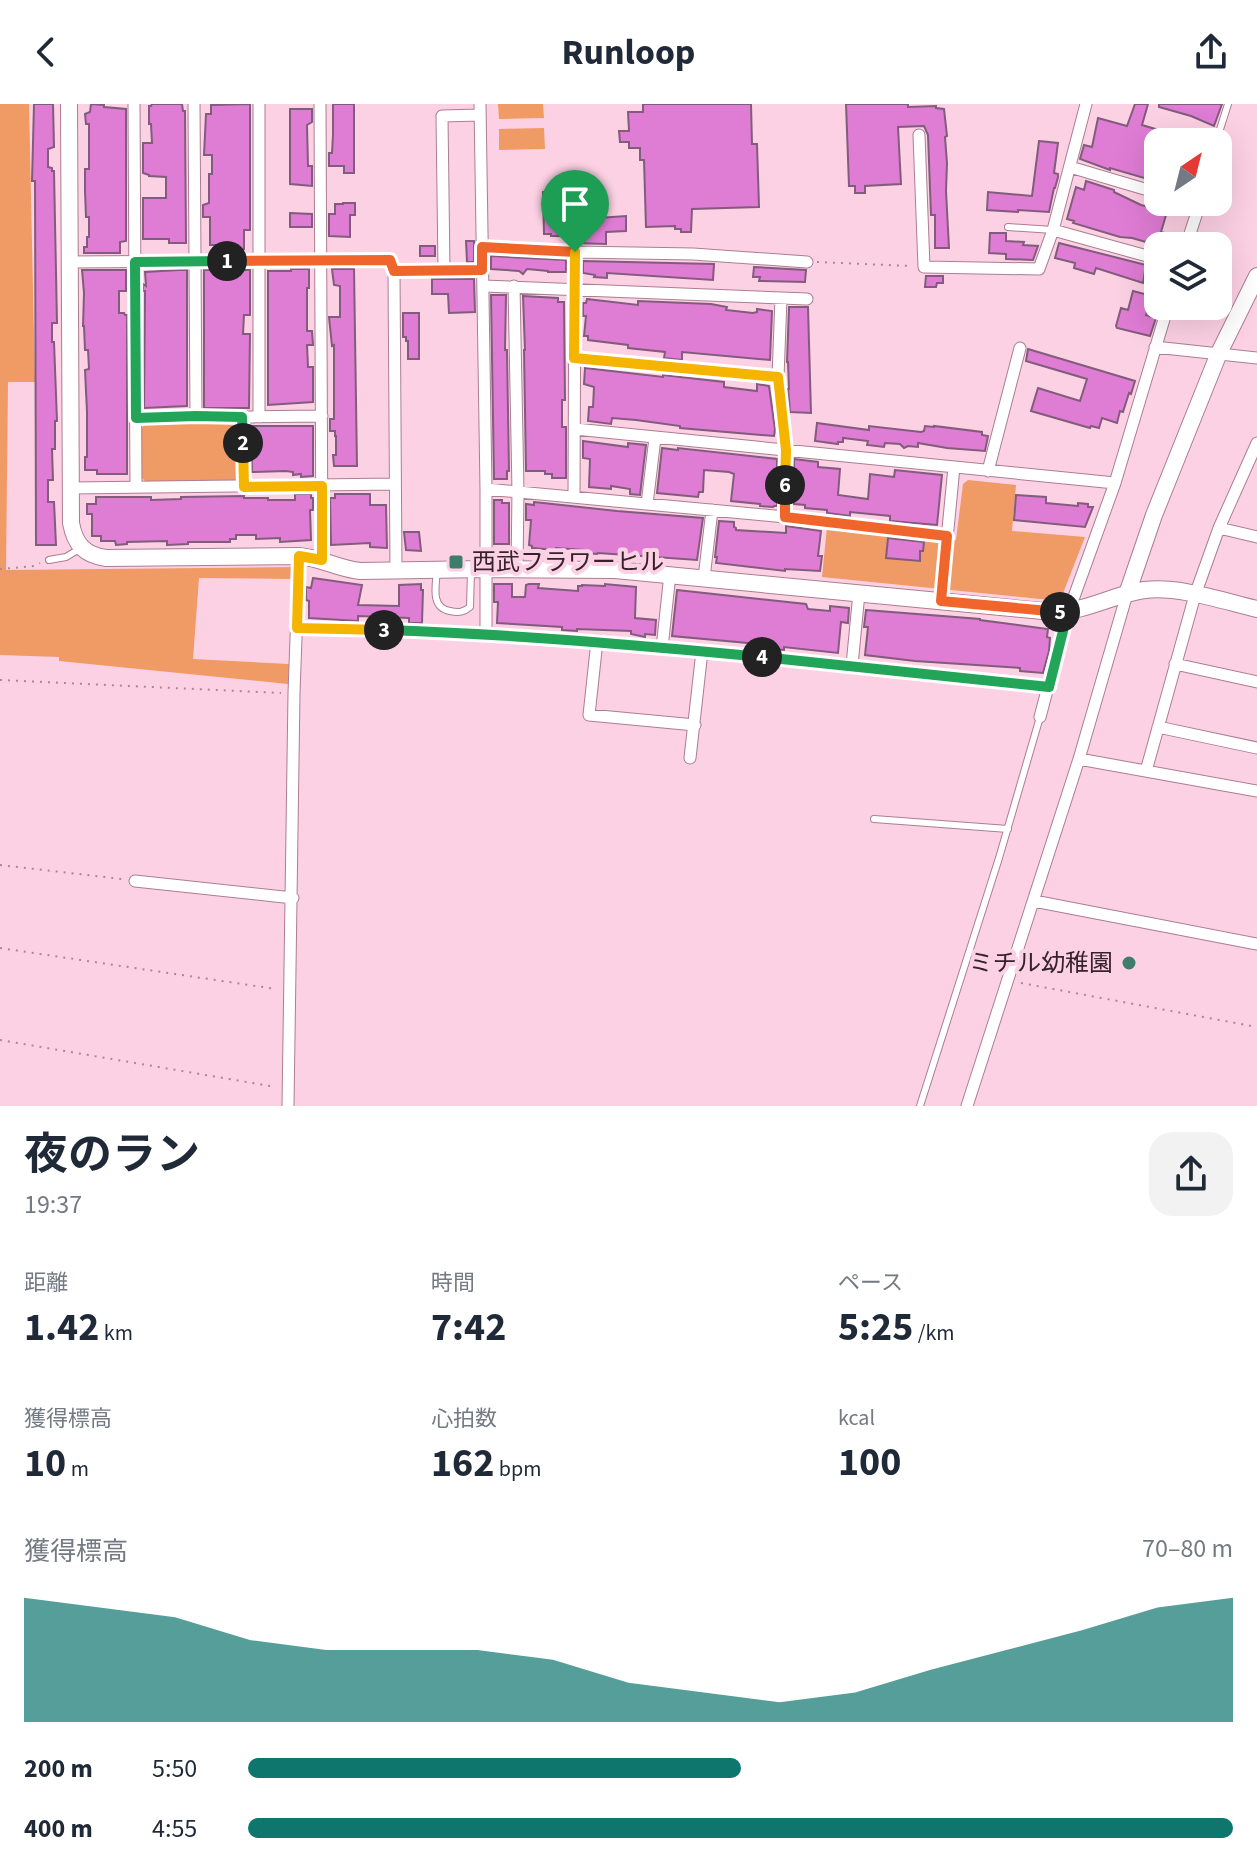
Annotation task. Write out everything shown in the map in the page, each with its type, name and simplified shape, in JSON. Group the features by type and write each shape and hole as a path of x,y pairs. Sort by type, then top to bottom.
{"street":[{"path":"69,104 71,523 73,535 81,548 91,555 106,558 299,556 322,560 345,570 584,568 1053,612 1070,611 1127,594 1169,590 1257,609"},
{"path":"134,104 136,487"},
{"path":"194,104 196,416"},
{"path":"259,104 259,417"},
{"path":"320,104 322,560"},
{"path":"919,135 924,267 1039,269 1053,230 1086,104"},
{"path":"444,270 442,116 480,110 486,489 479,569 486,634"},
{"path":"1070,167 1144,189"},
{"path":"1053,230 1144,255"},
{"path":"482,247 693,254 807,262"},
{"path":"574,497 575,252"},
{"path":"70,262 390,260 394,271 396,570"},
{"path":"394,271 482,270"},
{"path":"967,1106 1154,515 1219,353 1257,276"},
{"path":"483,286 807,299"},
{"path":"514,286 517,569"},
{"path":"781,298 778,377 786,450 785,517"},
{"path":"1040,717 1066,619 1115,483 1164,320"},
{"path":"1155,347 1257,358"},
{"path":"988,471 1020,348"},
{"path":"574,358 778,377"},
{"path":"136,418 322,416"},
{"path":"242,417 244,487"},
{"path":"575,429 1115,483"},
{"path":"647,504 655,438"},
{"path":"1146,771 1195,595 1219,528 1257,443"},
{"path":"941,601 954,467"},
{"path":"72,488 395,484"},
{"path":"486,489 785,517 947,536"},
{"path":"704,578 712,510"},
{"path":"1219,528 1257,537"},
{"path":"288,1106 299,556"},
{"path":"662,648 670,574"},
{"path":"852,665 859,593"},
{"path":"297,628 597,641 1049,687"},
{"path":"597,641 589,715 695,725"},
{"path":"690,758 702,651"},
{"path":"1175,664 1257,682"},
{"path":"1158,727 1257,748"},
{"path":"1079,759 1257,791"},
{"path":"135,881 293,898"},
{"path":"1034,901 1257,944"}],"lane":[{"path":"1220,128 1228,104"},
{"path":"1008,227 1053,230"},
{"path":"49,560 66,557 81,548"},
{"path":"437,570 435,595 439,606 449,611 463,612 470,607 479,569"},
{"path":"920,1106 1008,829 1040,717"},
{"path":"874,819 1008,829"}],"path":[{"path":"807,262 924,267"},
{"path":"0,569 35,566 49,560"},
{"path":"0,680 294,693"},
{"path":"0,865 135,881"},
{"path":"0,948 290,991"},
{"path":"1009,981 1257,1027"},
{"path":"0,1040 289,1089"}],"shaded area":[{"path":"0,104 29,104 35,382 8,382 6,570 294,567 292,579 199,578 193,659 289,664 288,684 59,661 59,657 0,655"},
{"path":"498,104 543,104 544,118 499,119"},
{"path":"544,128 545,149 499,150 499,129"},
{"path":"235,422 239,426 239,477 234,482 146,482 142,478 141,429 144,425"},
{"path":"968,480 1016,485 1012,531 1085,537 1060,601 822,577 827,527 956,540 963,484"}],"building":[{"path":"34,104 53,104 54,147 48,149 48,167 54,171 57,323 52,323 52,342 57,421 55,449 52,449 53,480 48,480 48,502 54,502 56,545 36,545"},
{"path":"91,104 126,109 126,241 120,242 120,253 84,253 89,237 85,169 89,169 89,124 86,124 85,114 90,112"},
{"path":"182,104 185,111 186,243 169,243 169,239 143,239 143,198 166,198 166,177 143,173 143,143 152,143 149,106"},
{"path":"250,104 250,230 244,230 244,249 210,245 210,217 203,217 203,205 209,203 209,174 212,174 212,155 204,155 206,114 211,114 211,105"},
{"path":"333,104 354,104 354,173 344,173 344,166 329,166"},
{"path":"643,104 751,104 752,144 757,144 759,207 692,209 691,232 681,232 675,226 646,227 644,160 640,160 640,148 629,148 629,142 620,142 619,131 629,131 628,112 643,112"},
{"path":"846,104 908,104 908,107 936,106 944,109 949,248 935,248 928,135 924,126 898,127 901,184 865,186 865,193 855,193 855,186 849,186"},
{"path":"1135,104 1148,104 1142,125 1152,128 1144,128 1144,178 1080,159 1084,145 1092,147 1098,118 1127,126"},
{"path":"1159,104 1222,104 1214,126 1159,107"},
{"path":"290,109 312,109 312,122 307,125 312,186 290,184"},
{"path":"1039,141 1058,143 1054,173 1058,177 1049,212 987,210 988,192 1032,196"},
{"path":"1086,181 1114,190 1144,206 1144,216 1166,216 1161,232 1144,232 1144,241 1073,223 1067,219 1076,187 1084,190"},
{"path":"543,192 558,192 558,216 626,216 626,231 606,232 606,244 573,243 573,236 544,234"},
{"path":"355,203 355,215 350,215 350,237 329,236 329,214 335,214 335,204"},
{"path":"290,213 312,214 312,227 290,227"},
{"path":"990,233 1006,233 1006,241 1038,246 1033,260 1006,259 1006,254 989,253"},
{"path":"466,241 474,241 474,262 467,262"},
{"path":"1059,243 1144,264 1143,283 1096,268 1094,274 1074,268 1075,263 1055,258"},
{"path":"420,246 435,246 435,256 420,256"},
{"path":"491,256 566,260 566,272 527,269 523,274 491,269"},
{"path":"583,261 714,264 713,280 607,273 607,278 594,277 583,273"},
{"path":"754,267 806,270 805,282 759,281 760,277 753,277"},
{"path":"309,269 307,331 312,331 313,345 307,345 308,367 313,367 313,402 268,405 268,271"},
{"path":"332,269 354,269 357,466 334,466 336,436 335,431 330,431 330,419 334,419 334,345 329,317 340,317 340,286 334,285"},
{"path":"82,270 126,270 126,291 119,291 119,313 127,315 127,474 97,474 97,470 85,470 85,370 89,369 83,326"},
{"path":"187,270 187,406 144,408 145,272"},
{"path":"204,270 250,270 250,315 244,315 243,334 250,334 249,408 204,408"},
{"path":"926,276 943,276 943,283 925,287"},
{"path":"432,279 474,279 475,312 449,313 448,294 432,294"},
{"path":"1133,291 1144,294 1144,320 1155,320 1150,336 1117,328 1121,308 1128,310"},
{"path":"491,295 506,295 507,479 494,479"},
{"path":"523,296 558,298 558,302 564,302 565,400 562,400 562,427 566,427 566,478 552,478 552,474 545,474 545,471 526,471"},
{"path":"587,299 638,305 638,301 711,304 727,307 726,310 753,313 757,309 772,311 770,360 682,352 682,360 664,358 665,352 588,340 588,336 584,336 586,316 583,316 583,303"},
{"path":"789,307 808,307 811,413 790,412 787,362"},
{"path":"403,313 419,313 419,359 408,359 408,341 403,337"},
{"path":"1028,349 1135,381 1117,423 1102,418 1099,428 1090,428 1031,411 1038,388 1080,401 1087,379 1026,361"},
{"path":"585,368 724,382 724,387 757,391 757,384 769,386 774,436 680,428 612,418 611,424 588,421 589,407 593,407 594,387 584,384"},
{"path":"817,423 869,430 869,426 921,432 925,426 934,426 982,432 982,435 988,436 985,451 918,443 918,447 904,448 900,444 885,443 884,447 867,445 868,441 843,438 843,442 838,444 815,441"},
{"path":"251,426 313,426 313,476 301,477 301,474 293,475 293,472 286,471 252,472"},
{"path":"583,441 628,447 628,443 646,445 640,495 630,494 630,489 611,486 611,489 589,487 590,459 583,458"},
{"path":"662,448 777,459 777,506 731,501 734,474 729,472 704,470 703,492 699,492 698,497 657,493"},
{"path":"794,459 818,462 818,467 840,469 838,495 868,499 870,474 894,477 895,470 942,475 937,525 890,521 890,516 827,513 827,510 794,504"},
{"path":"295,494 311,494 313,498 313,510 310,510 311,540 280,542 280,538 256,539 256,535 236,535 236,539 230,539 230,542 167,545 167,541 127,542 116,545 115,541 101,541 101,536 92,536 92,514 87,514 87,504 96,504 96,497 151,497 151,500 244,496 295,500"},
{"path":"335,494 370,494 370,505 386,505 387,548 370,547 370,543 331,545 330,498 335,498"},
{"path":"1016,495 1046,497 1046,503 1078,506 1078,503 1093,507 1085,527 1014,520"},
{"path":"494,500 509,503 509,544 494,544"},
{"path":"534,502 703,518 697,560 532,548 529,545 531,520 526,520 526,504 534,505"},
{"path":"719,521 734,522 736,530 786,533 786,526 821,531 820,571 785,571 716,563"},
{"path":"404,532 419,532 421,551 406,550"},
{"path":"888,538 924,542 920,561 886,558"},
{"path":"313,578 362,585 358,605 399,606 399,585 421,584 422,623 409,623 409,618 358,616 358,621 309,618 306,587 311,588"},
{"path":"494,584 512,584 512,597 525,597 526,585 529,584 539,584 538,588 578,591 578,586 582,585 636,587 635,618 656,620 655,635 645,634 645,637 631,634 631,631 577,631 562,630 562,627 497,623 498,602 494,602"},
{"path":"677,590 806,604 808,609 830,611 830,606 849,608 848,623 841,622 838,653 784,647 784,650 769,649 769,645 672,636"},
{"path":"866,610 980,619 1048,629 1049,651 1043,673 1020,671 1020,668 865,655"}],"place":[{"name":"西武フラワーヒル","path":"456,562"},
{"name":"ミチル幼稚園","path":"1129,963"}],"route":[{"path":"482,247 575,252 574,358 778,377 786,450 785,517 947,536 941,601 1070,611 1049,687 597,641 297,628 299,556 322,560 322,486 244,487 242,417 136,418 135,262 390,260 394,271 482,270 482,247"}]}
